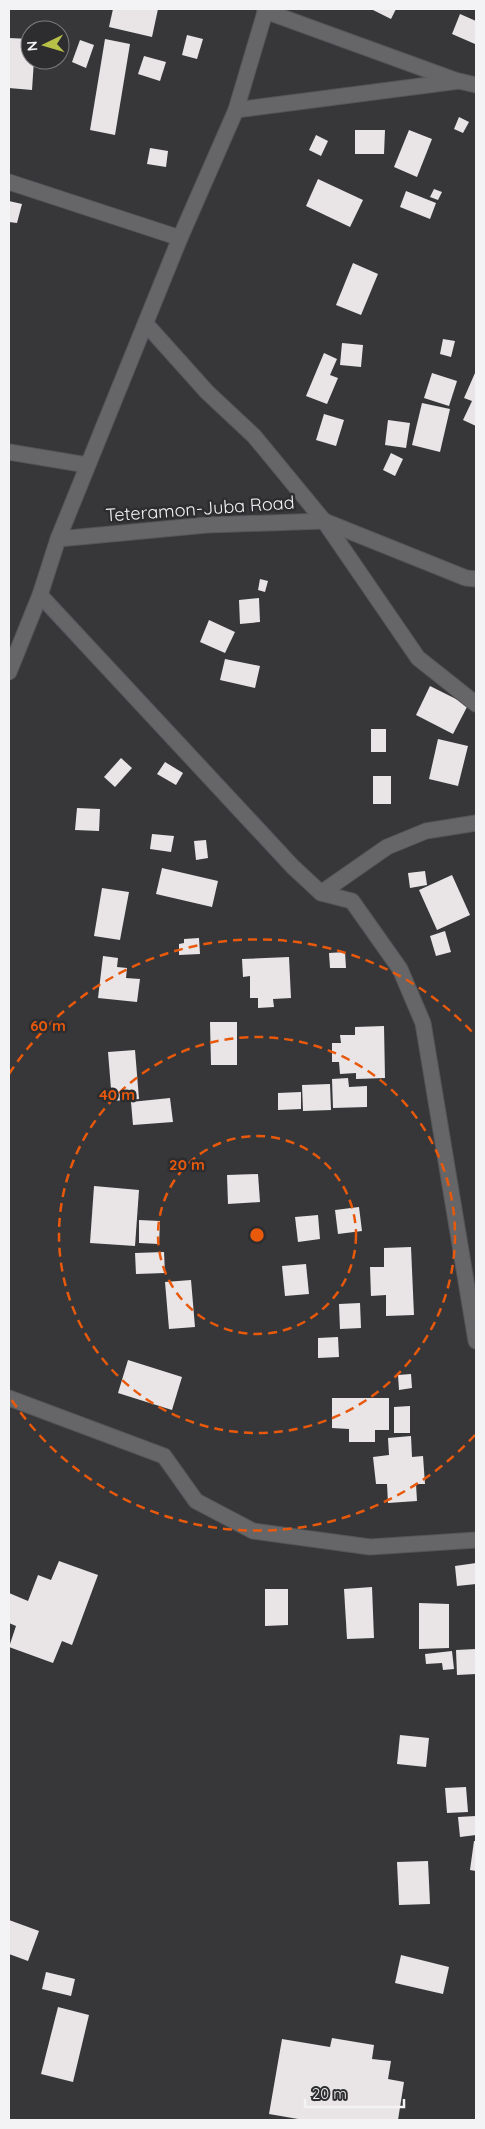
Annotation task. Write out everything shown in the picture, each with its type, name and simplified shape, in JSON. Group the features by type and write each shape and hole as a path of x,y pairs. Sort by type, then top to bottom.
{"street":[{"path":"9,672 40,595 58,539 87,465 180,238 236,110 266,10 459,81 476,85"},
{"path":"236,110 459,81"},
{"path":"9,182 180,238"},
{"path":"146,324 207,392 254,436 324,520 418,658 476,704"},
{"path":"9,452 87,465"},
{"name":"Teteramon-Juba Road","path":"58,539 207,525 324,520 466,578 476,579"},
{"path":"40,595 293,867 321,893 352,901 400,969 423,1023 476,1341"},
{"path":"321,893 387,847 426,831 476,823"},
{"path":"9,1398 164,1456 196,1501 253,1530 370,1547 476,1540"}],"building":[{"path":"113,9 158,9 152,37 109,27"},
{"path":"371,9 396,9 391,19"},
{"path":"460,14 476,21 475,44 452,34"},
{"path":"187,35 203,39 197,59 182,55"},
{"path":"9,38 20,39 20,70 33,70 32,90 9,88"},
{"path":"105,39 130,44 115,135 90,130"},
{"path":"80,40 94,45 86,68 72,62"},
{"path":"144,56 166,62 160,81 138,74"},
{"path":"459,117 469,122 463,133 454,129"},
{"path":"355,130 385,130 384,154 355,154"},
{"path":"409,130 432,139 417,177 394,167"},
{"path":"316,135 328,141 321,156 309,150"},
{"path":"150,148 168,151 166,167 147,164"},
{"path":"318,179 363,200 350,227 306,206"},
{"path":"434,189 442,192 438,200 430,197"},
{"path":"406,191 436,203 430,219 400,207"},
{"path":"9,201 22,204 17,223 9,222"},
{"path":"353,263 378,274 361,315 336,305"},
{"path":"443,339 455,341 451,357 440,354"},
{"path":"342,343 363,345 361,367 340,365"},
{"path":"324,353 337,359 330,375 338,378 327,404 306,396"},
{"path":"432,373 457,381 449,406 424,398"},
{"path":"475,373 476,426 463,420 472,401 464,398"},
{"path":"422,403 450,409 440,452 412,445"},
{"path":"324,414 344,420 336,446 316,440"},
{"path":"388,420 410,423 406,448 385,445"},
{"path":"391,453 403,459 395,476 383,470"},
{"path":"260,579 268,581 265,592 258,590"},
{"path":"259,598 260,622 240,624 239,600"},
{"path":"209,620 235,632 225,653 200,642"},
{"path":"225,659 260,666 255,688 220,680"},
{"path":"430,686 468,705 453,734 416,715"},
{"path":"371,729 386,729 386,752 371,752"},
{"path":"438,739 468,746 458,786 429,779"},
{"path":"121,758 132,768 115,787 104,777"},
{"path":"165,762 183,773 176,785 157,774"},
{"path":"373,776 391,776 391,804 373,804"},
{"path":"77,808 100,809 99,831 75,830"},
{"path":"152,834 174,836 171,852 150,849"},
{"path":"206,840 208,858 196,860 194,841"},
{"path":"162,868 218,881 212,907 156,894"},
{"path":"425,871 427,885 410,888 408,873"},
{"path":"452,875 470,915 437,930 419,890"},
{"path":"102,888 129,892 120,940 94,936"},
{"path":"445,931 451,952 436,956 430,936"},
{"path":"199,938 200,954 179,955 179,944 184,943 184,939"},
{"path":"345,952 346,968 330,968 329,953"},
{"path":"103,956 118,958 117,967 127,968 126,978 140,979 137,1002 98,998"},
{"path":"289,957 291,998 273,999 274,1007 258,1008 258,998 250,998 250,976 243,977 242,959"},
{"path":"210,1022 237,1022 237,1065 211,1065"},
{"path":"384,1026 385,1078 356,1079 356,1073 340,1074 339,1062 332,1062 332,1043 341,1043 340,1035 355,1035 355,1027"},
{"path":"135,1050 139,1099 112,1101 108,1052"},
{"path":"348,1078 349,1087 367,1086 367,1107 333,1108 332,1079"},
{"path":"330,1084 331,1110 303,1111 302,1085"},
{"path":"301,1092 301,1109 278,1110 278,1093"},
{"path":"170,1098 173,1122 133,1125 131,1102"},
{"path":"258,1174 260,1202 228,1204 227,1175"},
{"path":"94,1186 139,1190 135,1246 90,1243"},
{"path":"359,1207 362,1231 338,1234 335,1210"},
{"path":"318,1215 320,1239 298,1242 295,1217"},
{"path":"139,1220 160,1221 159,1244 139,1243"},
{"path":"411,1247 414,1315 386,1316 386,1295 371,1296 370,1267 384,1267 384,1248"},
{"path":"164,1252 165,1273 136,1274 135,1253"},
{"path":"306,1264 309,1294 285,1296 282,1266"},
{"path":"191,1280 195,1327 169,1329 165,1282"},
{"path":"360,1303 361,1328 340,1329 339,1304"},
{"path":"338,1337 339,1357 318,1358 318,1338"},
{"path":"128,1360 182,1377 172,1410 118,1393"},
{"path":"411,1374 412,1388 399,1390 398,1375"},
{"path":"332,1398 389,1398 389,1430 375,1430 375,1442 349,1442 349,1429 332,1428"},
{"path":"410,1406 410,1433 394,1433 394,1407"},
{"path":"411,1436 412,1457 423,1456 425,1484 416,1484 417,1501 388,1503 387,1484 376,1484 373,1457 389,1455 388,1438"},
{"path":"59,1561 98,1575 72,1645 62,1641 53,1663 9,1647 16,1626 9,1623 9,1593 28,1601 38,1575 51,1580"},
{"path":"476,1563 476,1584 457,1586 455,1566"},
{"path":"372,1587 374,1638 347,1639 344,1589"},
{"path":"265,1589 288,1589 288,1625 265,1626"},
{"path":"419,1603 449,1604 449,1648 419,1649"},
{"path":"476,1649 476,1674 457,1675 456,1650"},
{"path":"452,1651 454,1669 443,1670 442,1663 426,1664 425,1654"},
{"path":"400,1735 429,1738 426,1767 397,1764"},
{"path":"466,1787 468,1812 447,1813 445,1788"},
{"path":"476,1816 476,1835 460,1837 458,1817"},
{"path":"474,1841 476,1841 476,1871 470,1870"},
{"path":"428,1861 430,1904 399,1905 397,1862"},
{"path":"9,1920 39,1931 28,1961 9,1954"},
{"path":"401,1955 449,1967 443,1994 395,1983"},
{"path":"46,1972 75,1979 71,1996 42,1989"},
{"path":"58,2007 89,2015 73,2082 41,2074"},
{"path":"332,2038 374,2045 372,2059 391,2061 388,2079 404,2082 398,2120 304,2120 269,2114 282,2039 330,2047"}]}
